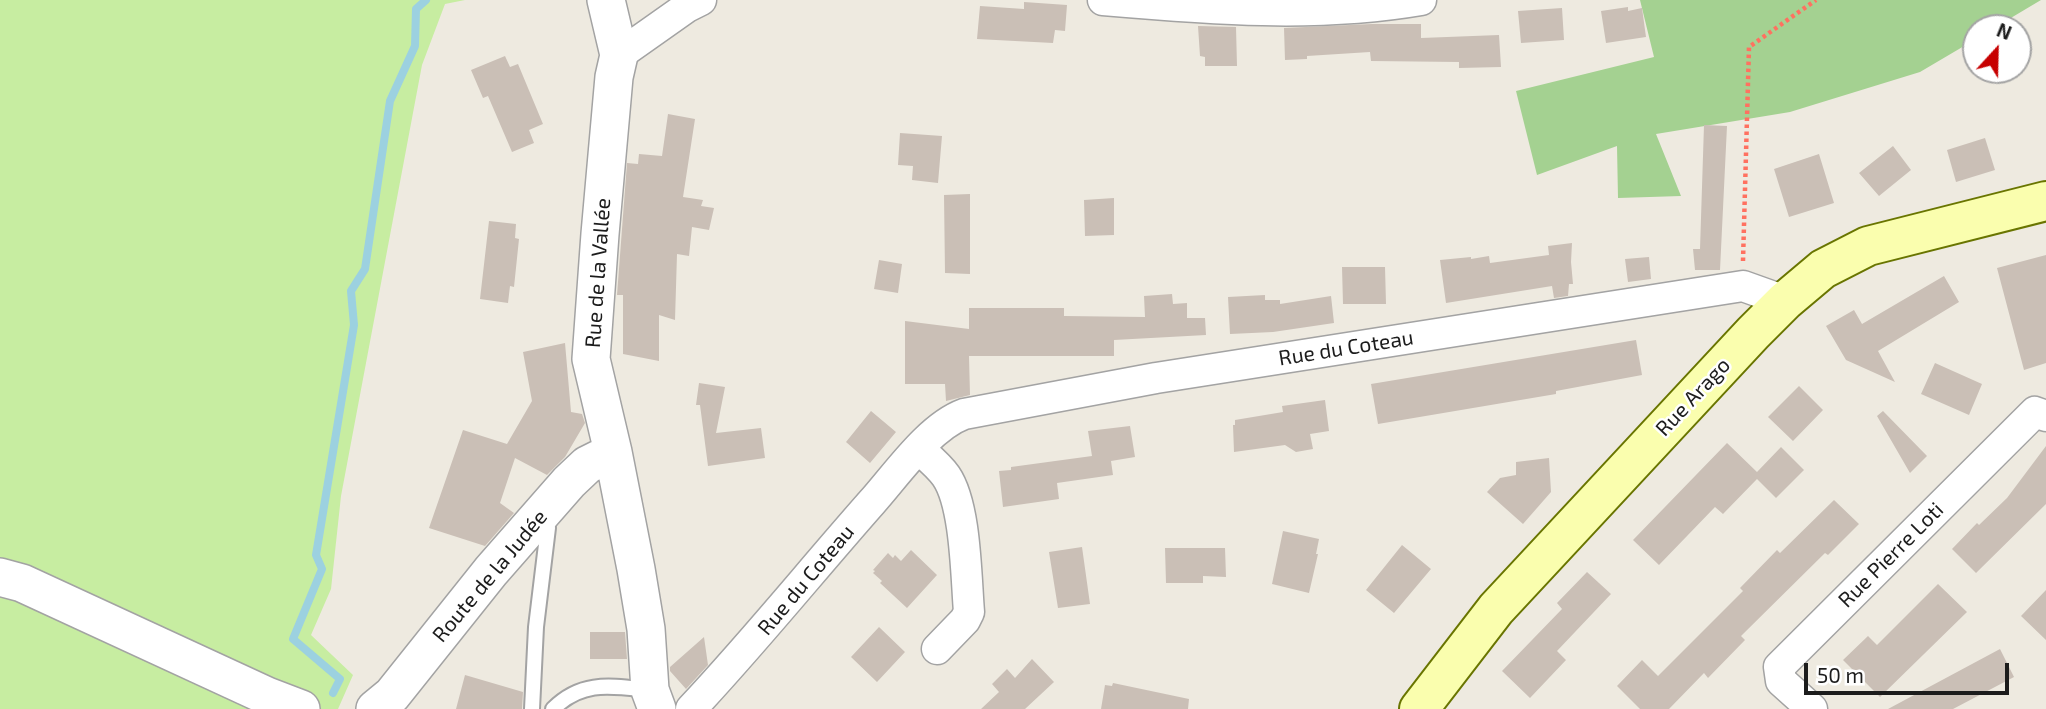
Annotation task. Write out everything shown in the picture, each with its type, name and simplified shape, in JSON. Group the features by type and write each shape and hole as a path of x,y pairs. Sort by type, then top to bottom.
{"main road":[{"name":"Rue Arago","path":"1419,709 1496,610 1744,342 1785,301 1823,269 1868,246 2046,201"}],"street":[{"name":"Rue de la Vallée","path":"606,0 619,55 614,77 591,359 613,452 642,601 654,700"},
{"path":"619,55 701,0"},
{"path":"1103,0 1256,10 1323,10 1421,0"},
{"name":"Rue du Coteau","path":"691,709 751,645 827,553 919,449 945,423 964,414 1170,376 1743,286 1785,301"},
{"name":"Rue Pierre Loti","path":"1812,709 1781,681 1779,667 2035,412 2046,415"},
{"path":"919,449 947,477 961,515 969,612 965,620 937,649"},
{"name":"Route de la Judée","path":"375,709 392,695 491,572 569,482 587,466 613,452"},
{"path":"0,577 22,583 267,696 301,709"}],"lane":[{"path":"532,709 536,627 548,528 543,513"},
{"path":"553,709 572,693 594,687 654,700"}],"path":[{"path":"1743,286 1749,47 1816,0"}],"green space":[{"path":"0,0 465,0 445,4 422,65 341,496 331,589 311,635 353,675 338,709 0,709"},
{"path":"1640,0 2041,0 2018,14 1962,14 1962,47 1920,72 1790,112 1656,134 1681,196 1618,198 1617,146 1537,175 1516,91 1654,57"}],"building":[{"path":"1024,2 1067,5 1065,31 1055,30 1053,43 977,39 980,6 1024,9"},
{"path":"1628,7 1628,11 1642,8 1646,37 1606,43 1601,11"},
{"path":"1562,8 1564,40 1521,43 1518,11"},
{"path":"1421,24 1421,38 1499,35 1501,67 1459,68 1459,62 1371,61 1370,52 1285,60 1284,28"},
{"path":"1198,26 1236,27 1237,66 1205,66 1205,57 1200,56"},
{"path":"505,56 510,67 518,64 543,124 529,130 534,143 512,152 488,96 483,98 471,70"},
{"path":"668,114 695,119 683,197 703,200 701,206 714,208 709,230 692,227 689,256 677,254 675,320 659,315 659,361 623,354 623,295 617,295 627,163 638,164 639,154 662,156"},
{"path":"1704,125 1727,126 1720,270 1695,270 1693,249 1700,249"},
{"path":"900,133 942,136 938,183 912,180 913,166 898,165"},
{"path":"1985,138 1995,170 1956,182 1947,150"},
{"path":"1893,146 1911,170 1879,196 1859,173"},
{"path":"1819,154 1834,203 1789,217 1774,169"},
{"path":"970,194 970,274 945,273 944,195"},
{"path":"1114,198 1114,235 1085,236 1084,200"},
{"path":"489,221 516,224 515,238 519,239 514,287 510,286 508,303 480,299"},
{"path":"1572,243 1573,284 1569,284 1568,296 1554,298 1552,286 1446,303 1440,260 1489,256 1490,263 1549,255 1548,246"},
{"path":"2046,255 2046,363 2024,370 1997,268"},
{"path":"1649,257 1651,279 1628,282 1625,259"},
{"path":"879,260 902,264 898,293 874,289"},
{"path":"1342,267 1385,267 1386,304 1343,304"},
{"path":"1944,276 1959,302 1878,351 1895,382 1846,360 1826,326 1854,310 1862,324"},
{"path":"1172,294 1173,304 1187,303 1187,318 1205,318 1206,335 1114,340 1114,356 969,356 970,395 946,401 945,384 905,384 905,321 969,329 969,308 1064,308 1064,316 1145,317 1144,296"},
{"path":"1265,295 1265,300 1280,300 1280,304 1331,296 1334,323 1273,332 1230,334 1228,297"},
{"path":"1636,340 1642,375 1556,391 1556,394 1378,424 1371,384"},
{"path":"565,343 571,412 582,414 585,423 565,457 547,475 515,458 500,503 514,513 485,546 429,528 463,430 507,444 532,401 523,352"},
{"path":"1935,363 1982,384 1969,415 1921,394"},
{"path":"699,383 725,387 716,433 761,428 765,458 708,466 700,405 696,405"},
{"path":"1799,386 1823,410 1793,441 1768,417"},
{"path":"1325,400 1329,431 1310,434 1313,449 1296,452 1285,445 1234,452 1235,420 1283,412 1282,406"},
{"path":"871,411 896,432 870,463 846,442"},
{"path":"1883,411 1927,456 1910,473 1877,416"},
{"path":"1130,426 1135,457 1111,461 1113,475 1057,483 1059,499 1003,507 999,471 1092,456 1088,431"},
{"path":"1727,443 1757,472 1781,447 1804,470 1776,498 1757,479 1723,514 1715,507 1659,565 1633,540"},
{"path":"2046,446 2046,504 1976,573 1952,549 2007,498"},
{"path":"1549,458 1551,492 1523,524 1487,492 1500,478 1516,475 1516,462"},
{"path":"1834,500 1859,524 1828,555 1825,553 1741,636 1745,640 1708,678 1704,673 1669,709 1640,709 1617,686 1642,660 1658,676 1743,591 1740,588 1777,550 1780,553"},
{"path":"1283,531 1319,539 1309,593 1272,584"},
{"path":"1402,545 1431,569 1394,613 1366,590"},
{"path":"1082,547 1090,604 1058,608 1049,552"},
{"path":"1165,548 1225,548 1226,577 1203,576 1203,583 1166,583"},
{"path":"911,550 937,575 907,608 880,583 882,581 873,570 888,553 901,561"},
{"path":"1587,572 1611,594 1557,651 1566,660 1530,698 1502,671 1562,609 1557,603"},
{"path":"1938,584 1967,612 1880,697 1843,660 1868,636 1877,645"},
{"path":"2046,590 2046,640 2021,616"},
{"path":"879,627 905,652 877,682 851,657"},
{"path":"590,632 625,632 627,659 590,659"},
{"path":"704,637 708,665 686,689 670,671 670,667"},
{"path":"2000,649 2014,677 1953,709 1888,709"},
{"path":"1032,659 1054,682 1025,709 981,709 999,692 992,684 1007,669 1015,678"},
{"path":"465,675 523,692 522,709 456,709"},
{"path":"1113,683 1189,699 1188,709 1101,709 1105,685 1112,686"}],"waterway":[{"path":"333,693 340,679 293,639 322,569 316,555 354,325 351,291 365,269 390,101 415,46 416,9 426,0"}]}
